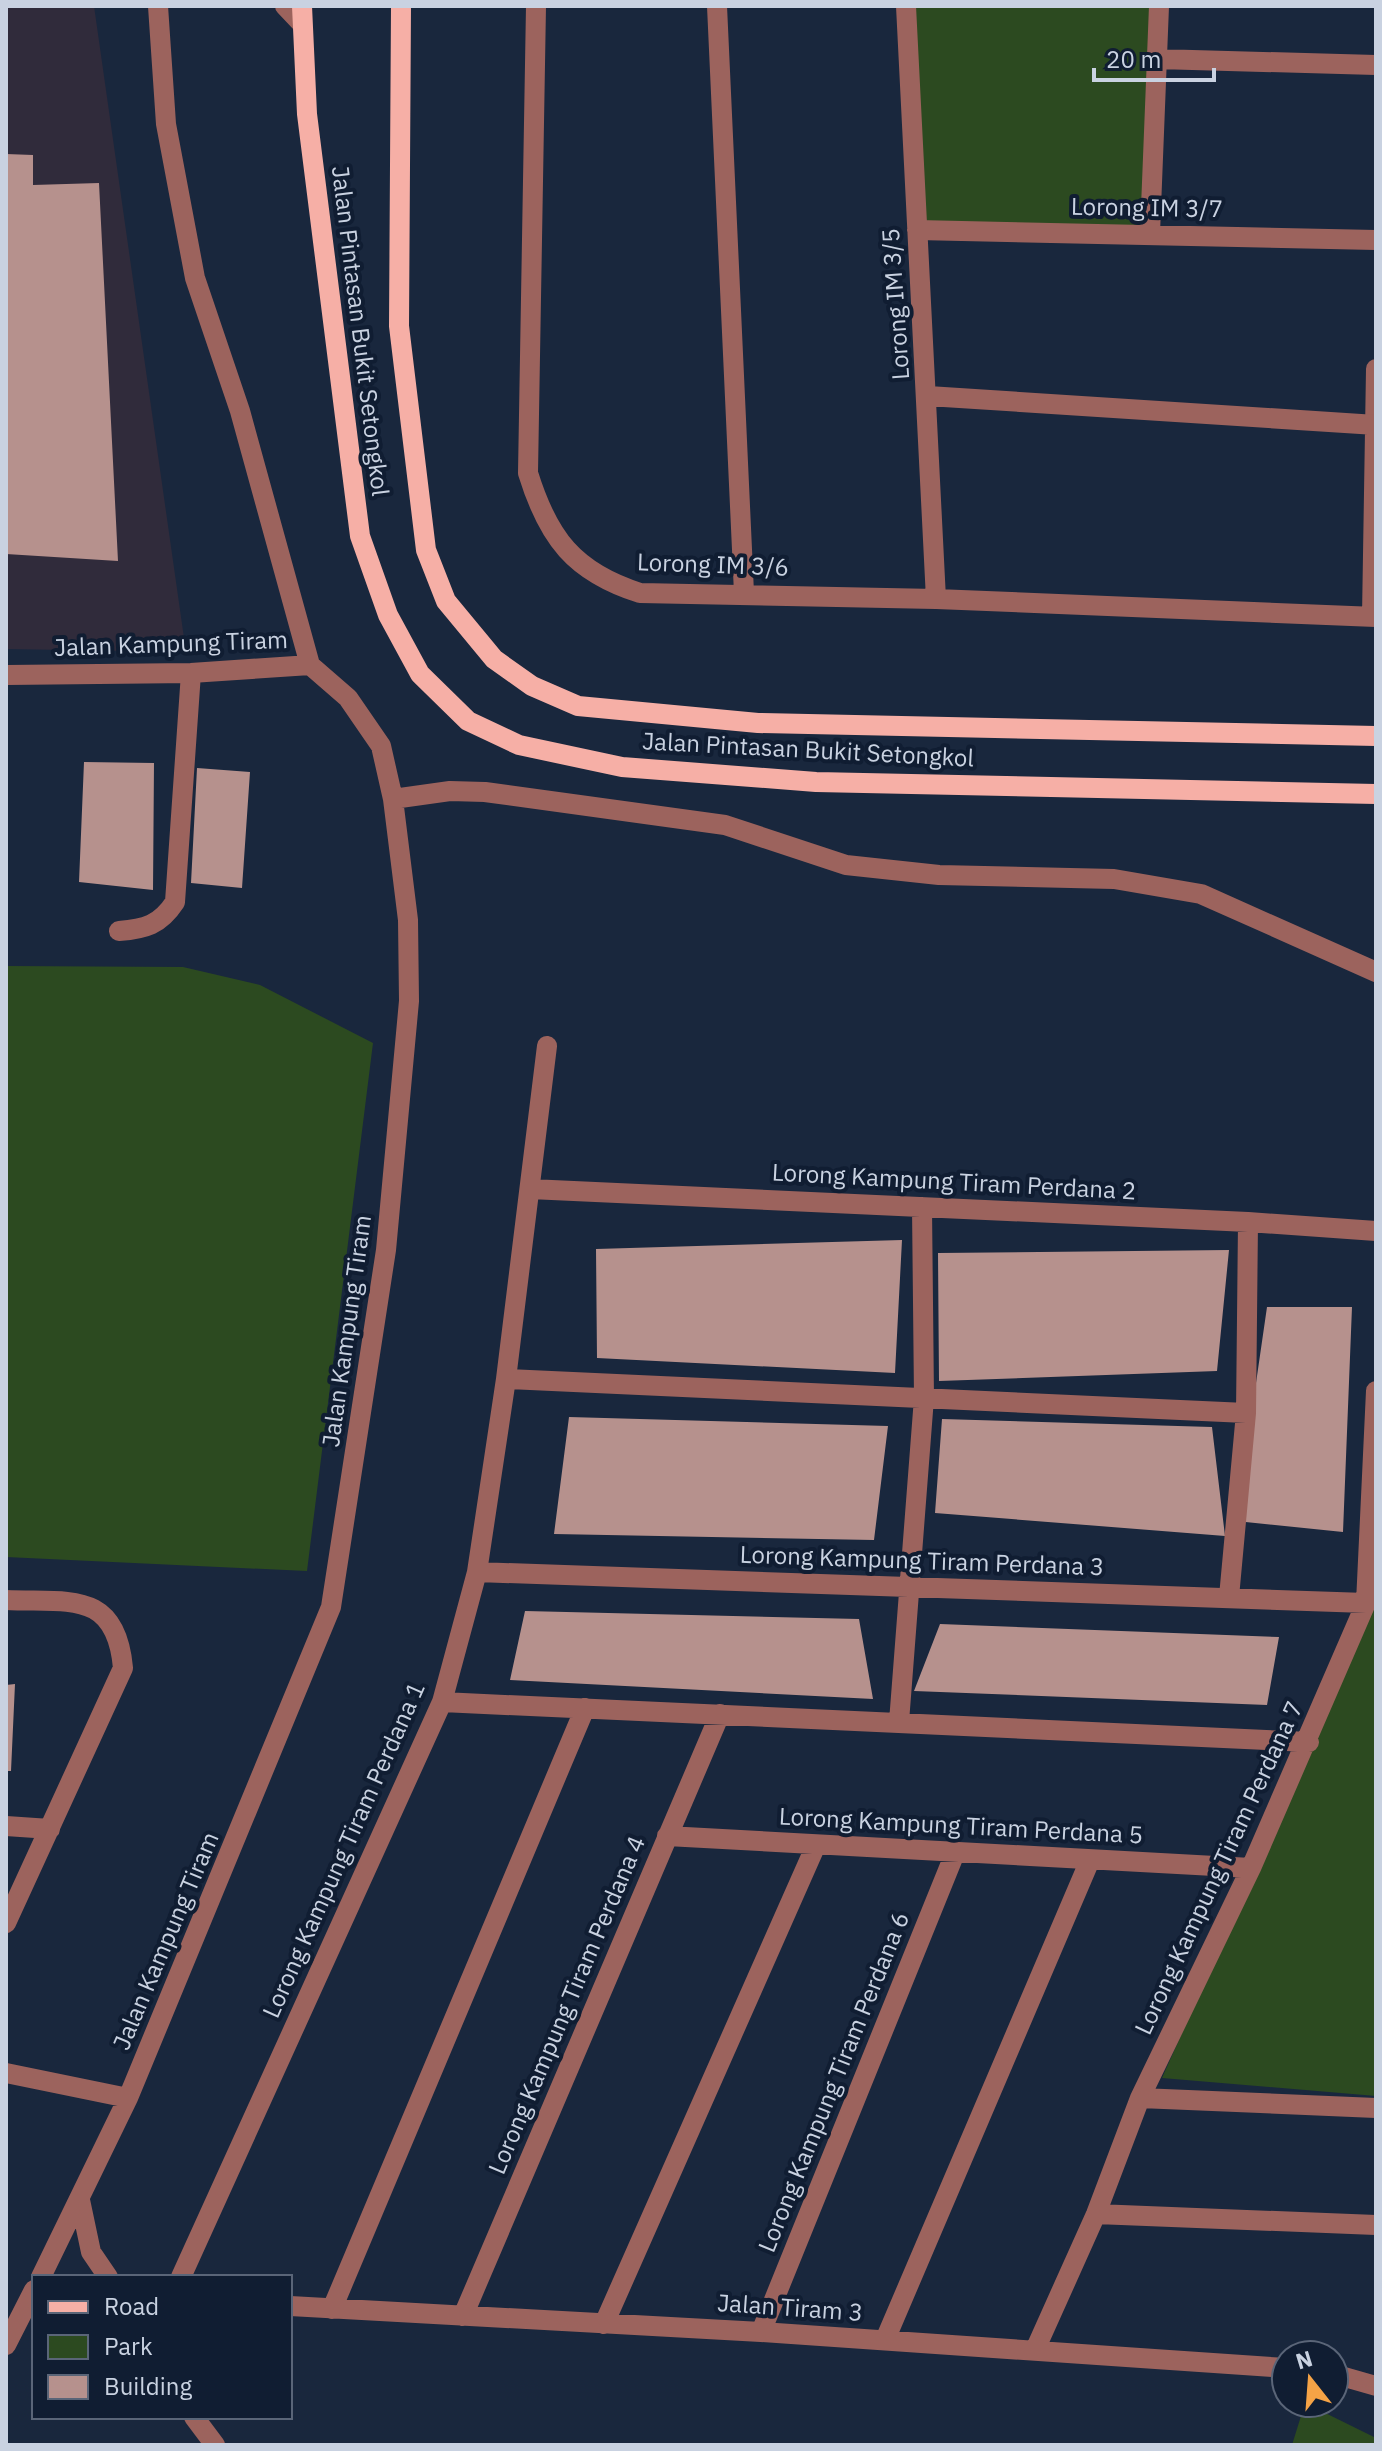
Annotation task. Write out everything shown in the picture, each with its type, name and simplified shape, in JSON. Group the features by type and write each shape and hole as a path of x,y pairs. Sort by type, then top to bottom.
{"main road":[{"name":"Jalan Pintasan Bukit Setongkol","path":"401,6 399,326 426,550 446,601 494,659 532,686 578,706 672,717 758,723 1376,736"},
{"name":"Jalan Pintasan Bukit Setongkol","path":"302,15 307,114 360,536 388,615 420,674 468,721 519,745 622,767 816,782 1376,794"}],"street":[{"path":"158,6 166,124 195,278 240,411 310,665"},
{"path":"285,6 302,15"},
{"name":"Lorong IM 3/6","path":"536,6 528,473 539,508 561,548 607,583 640,593 936,599 1374,617"},
{"path":"717,6 744,593"},
{"name":"Lorong IM 3/5","path":"906,6 936,599"},
{"path":"1150,233 1159,6"},
{"path":"1157,59 1376,65"},
{"name":"Lorong IM 3/7","path":"917,230 1376,240"},
{"path":"1374,617 1376,369"},
{"path":"928,396 1375,425"},
{"name":"Jalan Kampung Tiram","path":"6,675 191,673 310,665 348,698 366,719 381,746 393,799 408,920 409,1001 404,1083 386,1250 331,1607 128,2098 42,2275"},
{"path":"119,931 148,929 166,916 175,902 191,673"},
{"path":"393,799 450,791 485,792 725,825 858,867 939,875 1114,879 1201,894 1376,972"},
{"name":"Lorong Kampung Tiram Perdana 1","path":"182,2275 442,1702 477,1572 506,1379 547,1046"},
{"name":"Lorong Kampung Tiram Perdana 2","path":"530,1189 1248,1222 1376,1231"},
{"path":"899,1722 924,1398 922,1207"},
{"path":"1229,1597 1246,1413 1248,1222"},
{"path":"506,1379 1246,1413"},
{"name":"Lorong Kampung Tiram Perdana 7","path":"1035,2350 1096,2214 1140,2098 1309,1742 1366,1603 1376,1391"},
{"name":"Lorong Kampung Tiram Perdana 3","path":"477,1572 1366,1603"},
{"path":"6,1600 82,1603 101,1611 115,1629 123,1668 6,1923"},
{"path":"442,1702 1309,1742"},
{"path":"332,2309 585,1708"},
{"name":"Lorong Kampung Tiram Perdana 4","path":"463,2316 720,1714"},
{"path":"6,1826 50,1829"},
{"name":"Lorong Kampung Tiram Perdana 5","path":"667,1836 1251,1868"},
{"path":"604,2324 816,1845"},
{"name":"Lorong Kampung Tiram Perdana 6","path":"761,2332 955,1853"},
{"path":"885,2340 1090,1860"},
{"path":"6,2073 128,2098"},
{"path":"1140,2098 1376,2108"},
{"path":"80,2200 91,2252 107,2275"},
{"path":"1096,2214 1376,2225"},
{"path":"6,2345 32,2294"},
{"name":"Jalan Tiram 3","path":"292,2306 761,2332 1270,2367"},
{"path":"1350,2379 1376,2386"},
{"path":"196,2419 215,2445"}],"shaded area":[{"path":"6,6 94,6 186,652 6,649"}],"green space":[{"path":"906,6 1158,6 1150,233 917,230"},
{"path":"6,966 183,967 260,985 373,1043 307,1571 6,1557"},
{"path":"1376,1538 1376,2096 1162,2078 1373,1603"},
{"path":"1300,2419 1337,2419 1376,2438 1376,2445 1292,2445"}],"building":[{"path":"6,154 33,155 33,185 99,183 118,561 6,554"},
{"path":"84,762 154,763 153,890 79,882"},
{"path":"197,768 250,772 242,888 191,883"},
{"path":"902,1240 895,1373 597,1358 596,1249"},
{"path":"1229,1250 1217,1371 939,1381 938,1253"},
{"path":"1267,1307 1352,1307 1343,1532 1236,1521"},
{"path":"569,1417 888,1426 874,1540 554,1534"},
{"path":"942,1419 1212,1427 1225,1536 935,1513"},
{"path":"525,1611 859,1619 873,1699 510,1680"},
{"path":"940,1624 1279,1637 1267,1705 914,1691"},
{"path":"15,1684 11,1771 6,1771 6,1685"}]}
